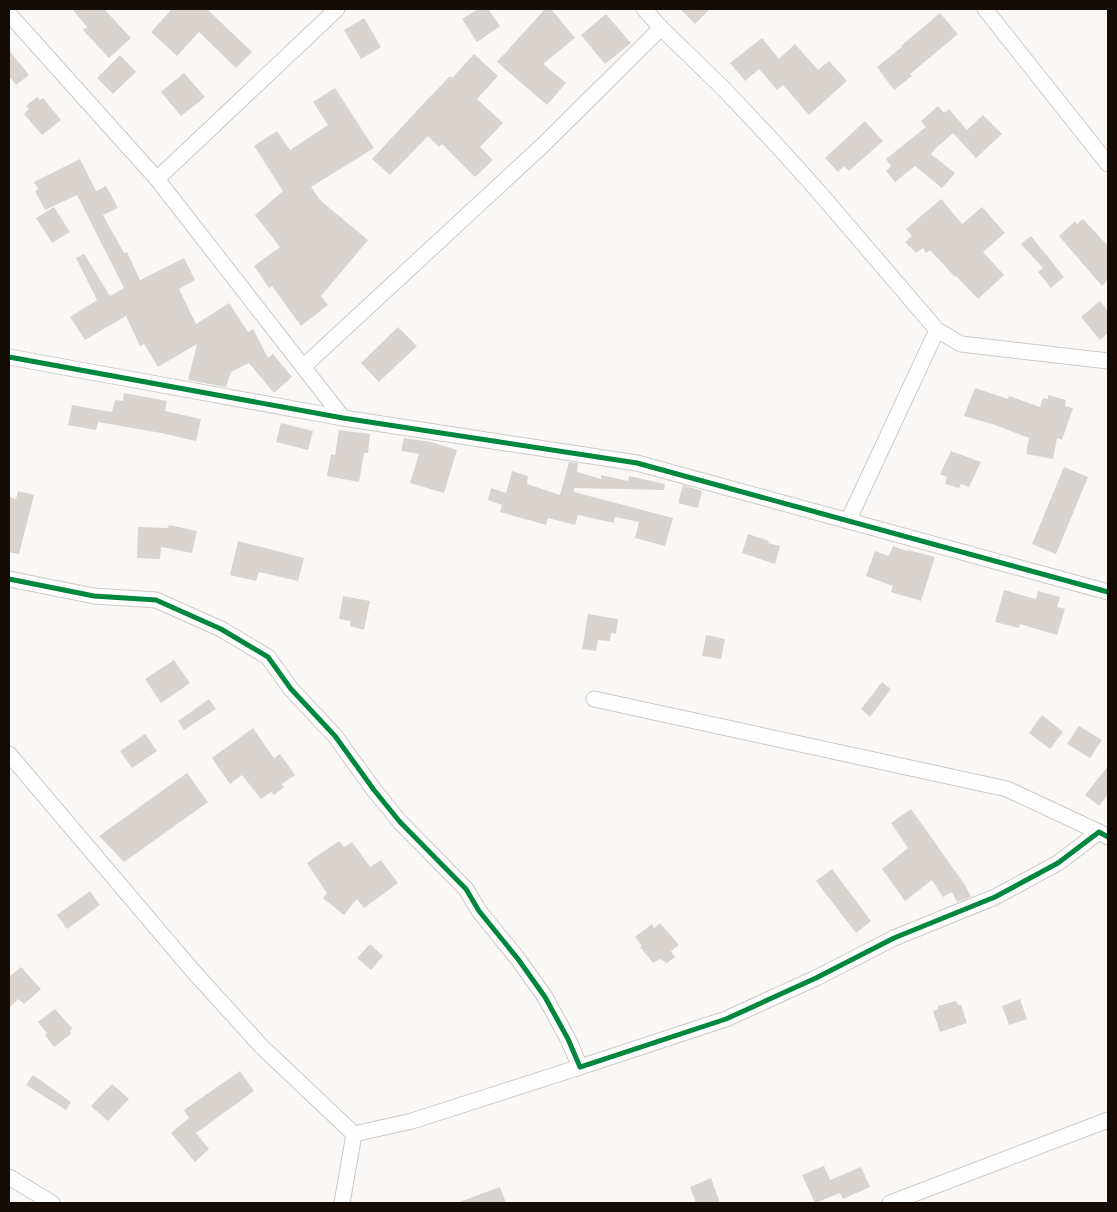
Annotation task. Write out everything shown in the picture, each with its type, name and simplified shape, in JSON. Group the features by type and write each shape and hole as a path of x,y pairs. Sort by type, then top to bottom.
{"street":[{"path":"157,179 338,9"},
{"path":"644,9 771,139 937,330 961,344 1108,362"},
{"path":"985,9 1108,164"},
{"path":"9,14 157,179 343,418"},
{"path":"303,367 543,145 661,28"},
{"path":"848,522 937,330"},
{"path":"9,358 343,418 637,463 1108,592"},
{"path":"9,579 94,596 156,600 221,629 268,657 291,689 335,736 400,822 466,889 480,911 545,996 568,1039 580,1067"},
{"path":"594,699 1007,789 1104,834"},
{"path":"9,754 193,971 261,1046 354,1134"},
{"path":"354,1134 412,1121 735,1015 816,978 894,938 995,897 1058,863 1104,834"},
{"path":"890,1203 1108,1120"},
{"path":"342,1203 354,1134"},
{"path":"9,1177 52,1203"}],"building":[{"path":"72,9 104,9 131,38 109,58 83,30 87,27"},
{"path":"172,9 207,9 252,52 236,68 199,32 177,56 151,32"},
{"path":"478,9 488,9 500,26 477,42 462,19"},
{"path":"545,9 551,9 575,38 543,64 566,83 547,105 497,62"},
{"path":"680,9 710,9 695,24"},
{"path":"940,13 958,34 910,74 912,76 894,90 877,67"},
{"path":"606,14 631,43 605,64 581,35"},
{"path":"364,18 381,47 361,59 344,30"},
{"path":"762,38 779,59 795,44 818,70 829,61 847,81 809,115 783,85 777,90 759,69 745,81 730,63"},
{"path":"9,50 29,75 16,85 9,76"},
{"path":"474,54 498,76 477,99 503,123 480,147 493,160 475,177 442,144 439,147 428,136 390,175 372,159 450,76 452,78"},
{"path":"120,55 136,72 113,94 97,78"},
{"path":"184,73 205,97 181,116 161,92"},
{"path":"335,88 374,148 311,187 321,201 368,240 321,296 328,305 301,326 272,286 269,288 254,266 280,247 255,215 283,191 254,146 277,131 290,150 328,125 313,102"},
{"path":"37,97 40,100 43,98 61,120 42,135 24,114 29,109 26,106"},
{"path":"938,106 944,113 949,109 967,130 983,115 1002,134 976,158 953,133 936,148 931,154 955,173 942,188 915,166 895,182 886,171 891,166 886,159 926,127 921,121"},
{"path":"865,121 883,141 849,171 844,166 838,172 825,158"},
{"path":"80,159 96,191 106,186 118,208 103,215 124,253 127,252 140,280 184,258 195,280 179,289 196,324 229,303 248,332 253,329 268,358 273,354 292,377 274,393 249,363 231,372 226,387 188,380 197,344 158,367 144,344 140,346 126,316 85,340 70,317 97,300 76,258 84,254 110,296 124,288 77,195 45,210 35,191 38,189 34,182"},
{"path":"941,199 962,224 982,207 1005,233 983,252 1004,275 978,299 930,250 926,253 923,248 916,253 905,242 912,236 906,229"},
{"path":"54,207 70,232 52,243 36,218"},
{"path":"1083,219 1108,246 1108,280 1102,286 1059,236 1075,221 1077,224"},
{"path":"1031,236 1064,277 1051,288 1038,272 1043,268 1021,244"},
{"path":"1100,301 1108,311 1108,333 1100,340 1081,317"},
{"path":"398,327 417,346 379,382 361,363"},
{"path":"975,388 1008,399 1009,396 1040,407 1043,398 1048,399 1048,395 1066,400 1065,406 1073,408 1062,440 1057,438 1053,459 1026,454 1029,438 964,416"},
{"path":"124,393 167,401 165,411 201,419 196,441 98,422 96,430 68,425 72,405 112,412 115,400 123,401"},
{"path":"281,423 313,431 308,450 276,442"},
{"path":"339,430 370,434 368,453 364,453 359,482 327,476 331,454 335,455"},
{"path":"404,438 431,442 457,450 444,493 410,483 419,454 401,451"},
{"path":"951,451 981,462 969,487 961,484 959,488 945,484 947,477 940,474"},
{"path":"569,462 578,463 577,472 601,479 601,475 628,481 629,476 665,484 664,490 574,488 574,492 673,518 665,546 635,538 639,522 615,517 614,523 578,515 575,525 548,518 546,525 500,512 502,505 488,500 491,488 506,493 512,471 528,476 527,484 560,495"},
{"path":"1064,467 1088,477 1056,554 1032,544"},
{"path":"683,485 702,491 698,508 678,503"},
{"path":"18,491 34,495 19,554 9,552 9,497 16,499"},
{"path":"169,525 197,531 192,553 161,547 160,559 137,558 138,527 168,528"},
{"path":"748,534 780,546 775,564 742,553"},
{"path":"238,541 304,558 298,581 259,572 256,581 230,575"},
{"path":"893,546 935,557 921,601 891,592 893,586 866,576 875,551 889,556"},
{"path":"1004,590 1036,599 1038,591 1060,597 1057,607 1065,609 1057,635 1020,624 1019,628 995,622"},
{"path":"343,596 370,601 364,630 350,626 351,621 339,619"},
{"path":"588,614 618,619 616,634 611,633 610,641 598,640 596,651 582,649"},
{"path":"706,635 725,639 721,659 702,656"},
{"path":"174,660 190,683 161,703 145,679"},
{"path":"882,682 891,689 870,717 861,709"},
{"path":"209,699 216,709 184,730 178,721"},
{"path":"1042,715 1063,732 1050,749 1029,733"},
{"path":"1079,726 1102,740 1090,758 1067,744"},
{"path":"253,728 274,758 280,754 295,775 282,784 284,787 274,795 271,792 261,799 242,775 230,784 212,758"},
{"path":"145,734 157,751 132,768 120,751"},
{"path":"1108,766 1108,794 1099,806 1085,795"},
{"path":"187,773 208,802 124,862 99,836"},
{"path":"911,809 965,885 971,897 957,902 952,892 943,897 932,880 905,901 882,869 908,848 891,823"},
{"path":"339,841 344,847 352,842 370,867 381,860 398,883 364,908 357,899 344,915 323,898 327,893 307,863"},
{"path":"832,869 871,921 856,933 816,881"},
{"path":"90,891 100,905 67,929 57,915"},
{"path":"660,923 679,945 671,951 675,957 667,963 660,959 653,963 640,947 642,946 635,937 652,924 654,928"},
{"path":"370,944 383,956 371,970 357,958"},
{"path":"21,967 41,989 24,1004 18,999 9,1008 9,977"},
{"path":"1020,999 1027,1019 1009,1025 1002,1006"},
{"path":"956,1001 958,1005 961,1005 967,1023 940,1032 933,1011 938,1009 938,1006"},
{"path":"55,1009 72,1028 71,1034 54,1047 45,1035 47,1033 38,1022"},
{"path":"240,1071 254,1091 196,1133 209,1149 195,1162 171,1133 189,1118 184,1110"},
{"path":"33,1075 71,1102 66,1110 26,1085"},
{"path":"112,1084 129,1099 108,1121 91,1106"},
{"path":"824,1166 830,1180 861,1167 870,1187 843,1199 840,1193 815,1203 802,1175"},
{"path":"711,1178 720,1203 696,1203 690,1187"},
{"path":"500,1187 506,1203 459,1203 459,1202"}],"cycle path":[{"path":"9,357 343,418 637,463 1108,592"},
{"path":"9,579 94,596 156,600 221,629 268,657 291,689 335,736 400,822 466,889 479,911 518,959 545,997 568,1039 580,1067 726,1019 816,978 894,938 995,897 1058,863 1099,832 1108,837"}]}
